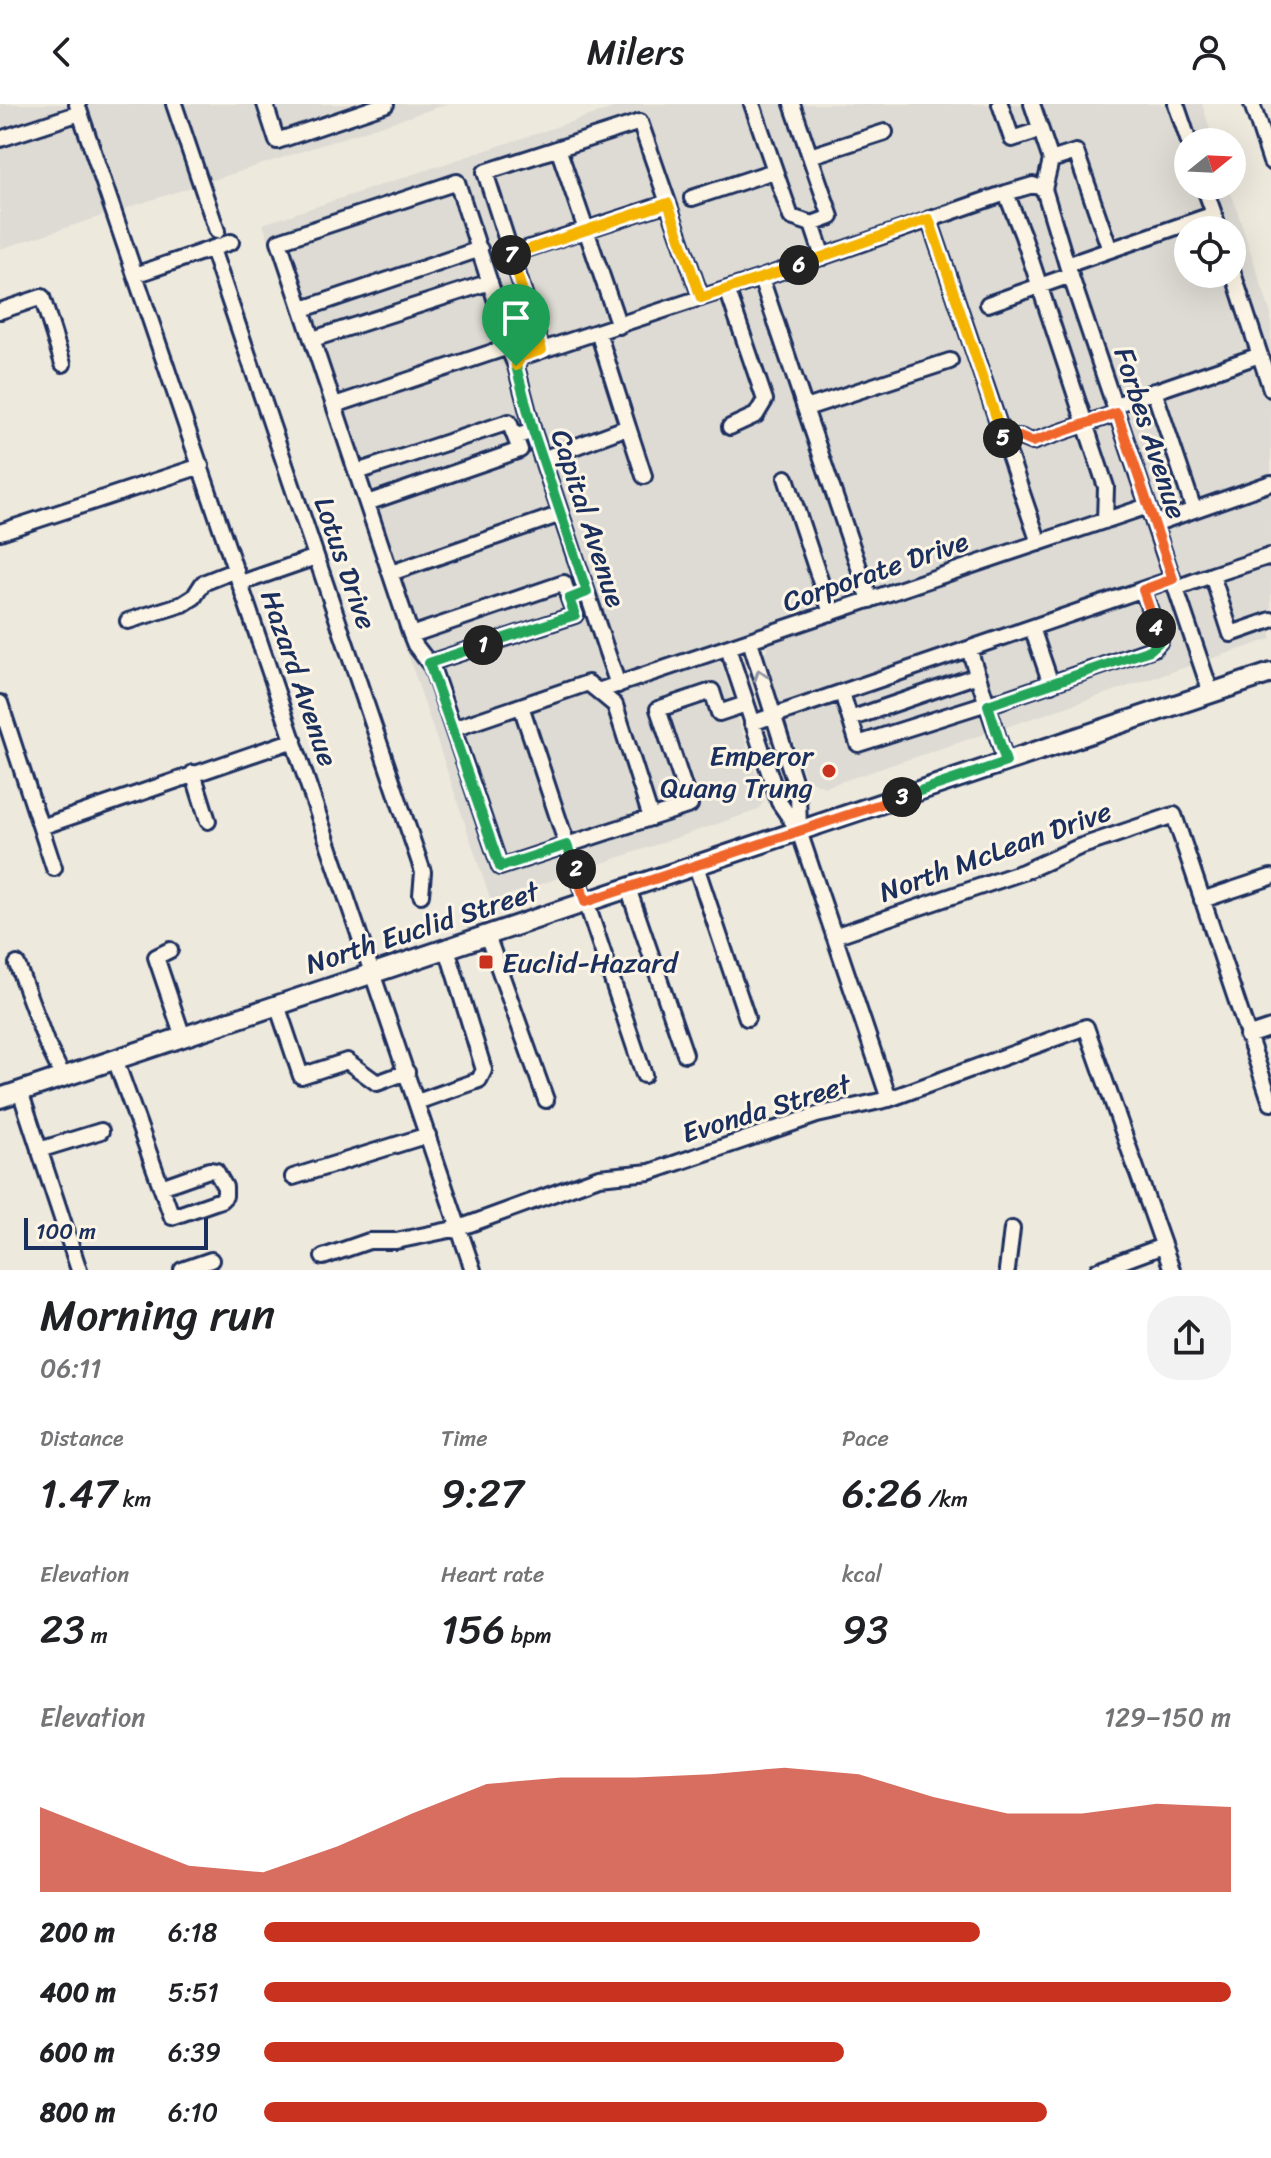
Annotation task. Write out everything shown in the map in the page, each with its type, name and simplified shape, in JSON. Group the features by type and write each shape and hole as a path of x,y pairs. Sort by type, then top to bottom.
{"main road":[{"name":"North Euclid Street","path":"0,1098 1271,673"}],"street":[{"path":"174,104 217,231"},
{"path":"265,104 277,141 386,104"},
{"path":"752,104 791,217 812,224 831,217 792,104"},
{"path":"1000,104 1012,139 1040,130"},
{"path":"516,366 521,357 1006,193 1033,185 1044,189 1051,160 1032,104"},
{"path":"1176,104 1184,128"},
{"path":"1252,104 1271,162"},
{"path":"0,139 79,109"},
{"name":"Hazard Avenue","path":"79,109 473,1270"},
{"path":"542,350 485,172 558,148 640,122 701,298"},
{"path":"810,156 885,132"},
{"path":"558,148 619,326"},
{"path":"1051,160 1076,152 1110,250"},
{"path":"692,198 774,171"},
{"name":"Capital Avenue","path":"303,309 279,241 457,182 505,329 533,431 618,685"},
{"name":"Forbes Avenue","path":"1044,189 1211,693"},
{"path":"1006,193 1106,487 1105,521"},
{"path":"988,304 1039,286 1110,250 1214,214 1209,200"},
{"path":"511,254 668,203"},
{"path":"929,219 1039,543"},
{"path":"812,224 823,257"},
{"path":"135,275 231,242"},
{"name":"Lotus Drive","path":"212,249 423,872 421,895"},
{"path":"480,249 303,309 411,635 429,663 500,867 690,805 658,709 712,691 719,713 746,704"},
{"path":"761,278 870,600"},
{"path":"313,339 490,282"},
{"path":"1238,288 1271,389"},
{"path":"727,289 765,400 756,415 730,427"},
{"path":"0,311 42,297 63,364"},
{"path":"598,332 644,476"},
{"path":"335,405 508,347"},
{"path":"1004,441 1020,437 1032,442 1085,424 1154,391 1260,355"},
{"path":"806,408 950,361"},
{"path":"1154,391 1194,510"},
{"path":"357,472 509,422 520,450 367,503"},
{"path":"542,459 628,427"},
{"path":"515,437 533,431"},
{"path":"0,532 201,466"},
{"path":"786,478 831,613"},
{"path":"1154,524 1271,483"},
{"name":"Corporate Drive","path":"521,706 588,683 598,691 618,685 1148,506"},
{"path":"391,573 561,514"},
{"path":"128,621 183,604 194,597 203,583 316,557"},
{"path":"752,723 1143,590 1271,558"},
{"path":"1212,575 1231,634 1271,620"},
{"path":"411,635 564,583 575,615 429,663"},
{"path":"842,693 858,744 1051,684 1158,645 1160,641 1143,590"},
{"path":"569,599 587,592"},
{"path":"1032,628 1051,684"},
{"path":"750,641 798,793 799,831"},
{"path":"728,648 779,802 799,831 889,1099"},
{"path":"969,649 1006,762"},
{"path":"850,719 978,675"},
{"path":"598,691 615,705 651,818"},
{"path":"0,703 54,868"},
{"path":"453,729 521,706 644,1075"},
{"path":"41,827 294,740"},
{"path":"193,773 208,821"},
{"name":"North McLean Drive","path":"834,936 1023,872 1079,847 1174,815 1202,900"},
{"path":"696,866 747,1018"},
{"path":"1271,877 1202,900 1271,1103"},
{"path":"628,888 685,1054"},
{"path":"487,935 546,1100"},
{"path":"417,1102 479,1080 484,1070 447,949"},
{"path":"170,950 156,957 183,1037"},
{"path":"17,964 46,1042 63,1077"},
{"path":"277,1005 301,1076 347,1061 377,1083 407,1072"},
{"name":"Evonda Street","path":"323,1257 369,1241 396,1241 459,1228 599,1177 650,1172 817,1115 889,1099 1086,1027 1163,1246"},
{"path":"1247,1036 1271,1028"},
{"path":"115,1059 161,1187"},
{"path":"20,1091 79,1270"},
{"path":"39,1150 101,1131"},
{"path":"293,1177 428,1135"},
{"path":"1007,1270 1012,1229"},
{"path":"1098,1270 1163,1246 1172,1270"},
{"path":"182,1270 211,1260"}],"shaded area":[{"path":"0,104 448,104 0,249"},
{"path":"625,104 1202,104 1210,128 1174,128 1174,200 1234,200 1239,216 1174,216 1174,288 1246,288 1246,238 1271,314 1271,639 825,787 806,779 764,654 769,645 721,662 764,801 758,810 491,901 263,224"}],"place":[{"name":"Emperor Quang Trung","path":"829,771"},
{"name":"Euclid-Hazard","path":"486,962"}],"route":[{"path":"668,203 701,298 929,219 1004,441 1020,437 1032,442 1117,413 1173,579 1143,590 1160,641 1150,650 988,705 1006,762 585,902 567,845 500,867 429,663 575,615 569,599 587,592 533,431 516,366 521,357 542,350 511,254 668,203"}]}
